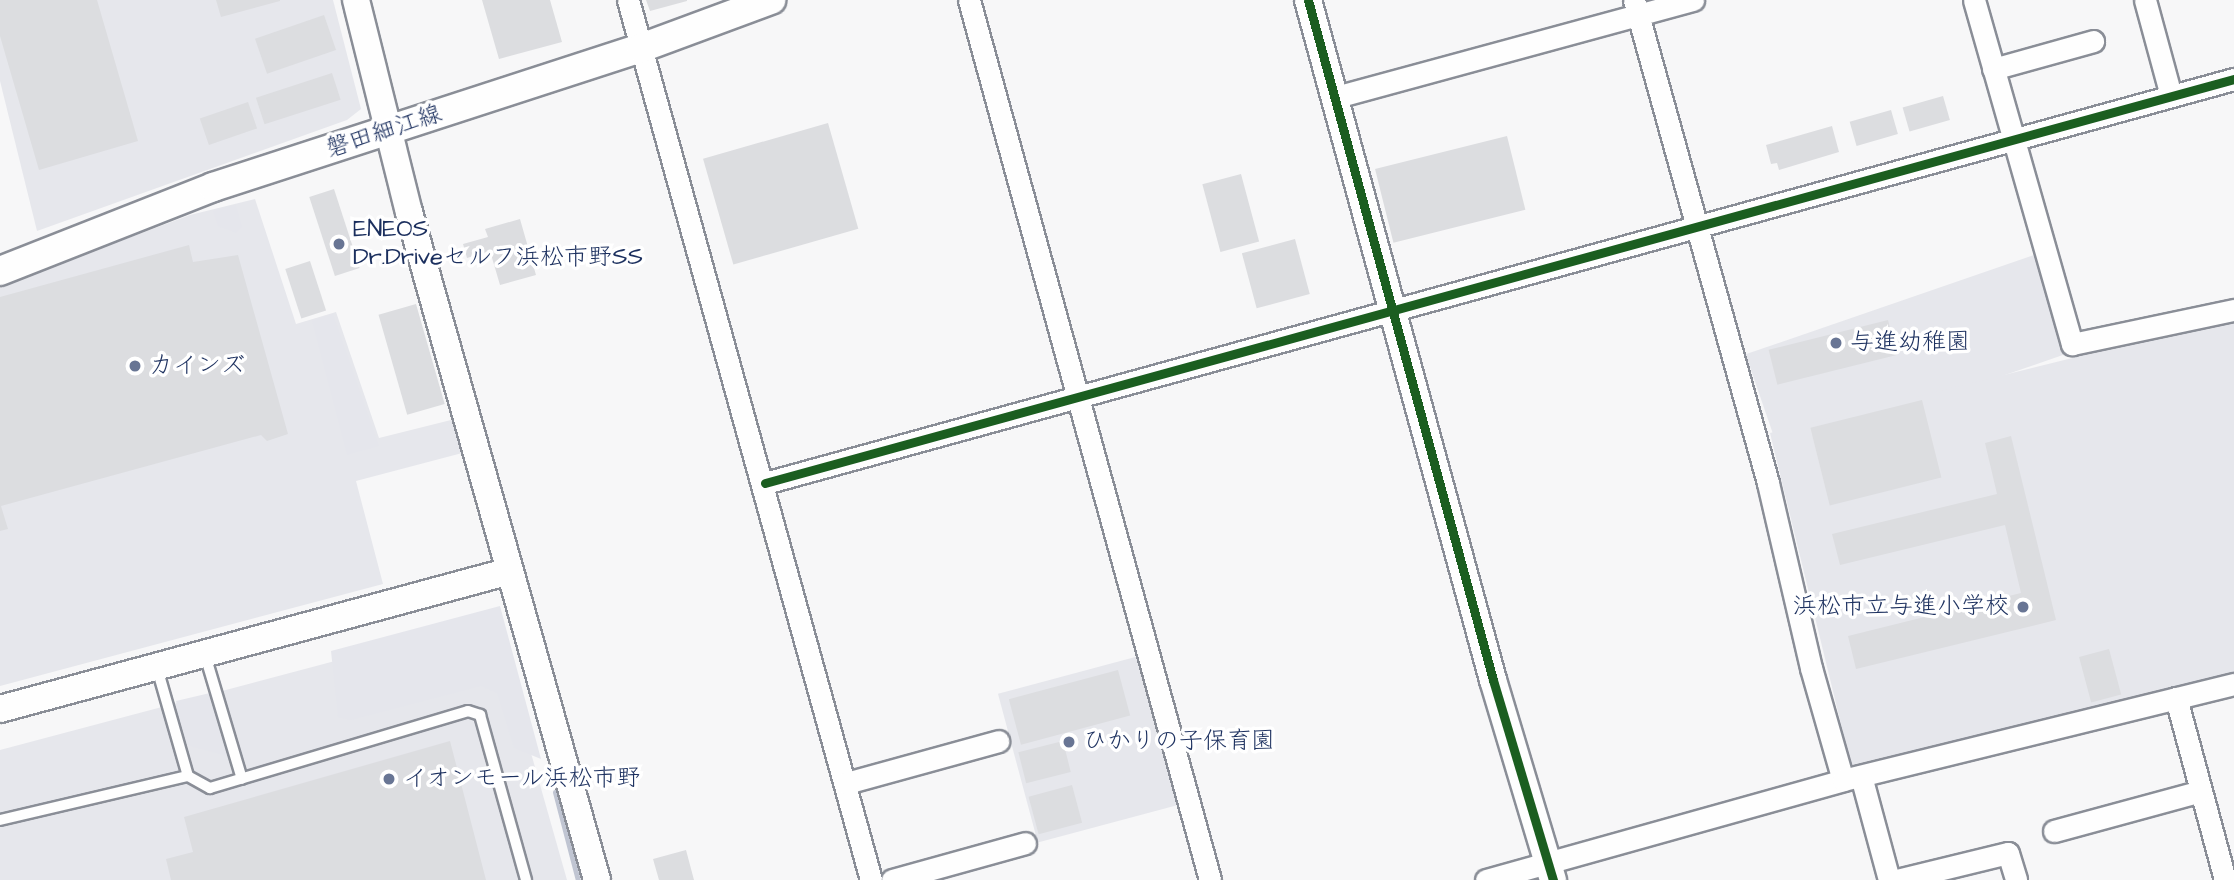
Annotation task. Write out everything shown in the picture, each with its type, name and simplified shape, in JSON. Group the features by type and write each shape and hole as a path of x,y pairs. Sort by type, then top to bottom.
{"main road":[{"name":"磐田細江線","path":"0,271 213,187 640,48 771,0"}],"street":[{"path":"356,0 388,131 597,880"},
{"path":"628,0 765,483 872,880"},
{"path":"969,0 1210,880"},
{"path":"1308,0 1493,680 1550,872"},
{"path":"1336,97 1636,8 1693,0"},
{"path":"1974,0 2072,344 2234,310"},
{"path":"2145,0 2171,96"},
{"path":"1636,8 1852,778 1889,880"},
{"path":"1993,69 2093,41"},
{"path":"765,483 1395,312 1697,225 2234,79"},
{"path":"0,709 510,571"},
{"path":"1486,880 1550,872 1852,778 2234,684"},
{"path":"2176,698 2225,880"},
{"path":"846,783 998,741"},
{"path":"2054,831 2201,791"},
{"path":"892,880 1025,843"},
{"path":"1897,880 2008,853 2016,880"}],"lane":[{"path":"205,655 242,779"},
{"path":"158,668 188,776"},
{"path":"0,820 188,776 209,788 468,711 480,715 526,880"}],"shaded area":[{"path":"0,0 333,0 361,109 347,120 37,231 0,81"},
{"path":"255,199 296,324 336,312 379,438 455,419 466,452 356,481 383,584 0,686 0,286 190,215"},
{"path":"236,205 242,227 236,233 218,226 213,211"},
{"path":"2034,255 2068,353 1779,453 1746,354"},
{"path":"333,314 379,446 347,455 312,321"},
{"name":"浜松市立与進小学校","path":"2234,318 2234,675 1851,765 1770,433"},
{"path":"500,606 541,759 514,748 497,693 481,686 351,720 338,717 331,651"},
{"path":"493,619 567,880 0,880 0,750"},
{"path":"1139,656 1179,805 1038,843 998,694"},
{"path":"210,693 227,756 186,745 176,701"}],"building":[{"path":"0,0 97,0 138,141 39,170 0,36"},
{"path":"216,0 280,0 280,1 221,17"},
{"path":"482,0 550,0 562,42 499,59"},
{"path":"646,0 687,0 687,1 650,11"},
{"path":"324,15 336,50 267,74 255,39"},
{"path":"332,73 341,100 265,124 256,98"},
{"path":"1943,96 1950,120 1910,132 1903,108"},
{"path":"248,102 257,128 209,145 200,119"},
{"path":"1891,110 1898,134 1857,146 1850,122"},
{"path":"828,123 858,229 733,265 703,159"},
{"path":"1832,126 1839,152 1779,170 1777,163 1771,164 1766,145"},
{"path":"1507,136 1525,210 1393,243 1375,169"},
{"path":"1241,174 1259,242 1220,252 1202,184"},
{"path":"334,189 360,268 335,276 309,197"},
{"path":"520,219 536,275 500,285 490,251 467,258 463,244 488,237 485,229"},
{"path":"1295,239 1310,294 1257,308 1242,253"},
{"name":"カインズ","path":"189,245 193,262 238,255 288,434 267,441 261,435 1,506 8,529 0,531 0,297"},
{"path":"310,261 326,310 301,318 285,269"},
{"path":"416,304 445,404 407,415 379,315"},
{"path":"1888,320 1897,355 1777,385 1769,350"},
{"path":"1922,400 1941,478 1830,505 1810,428"},
{"path":"2011,436 2056,620 1856,669 1848,636 2021,593 2005,525 1840,565 1832,534 1997,494 1985,443"},
{"path":"2109,649 2121,694 2091,702 2079,657"},
{"path":"1118,670 1130,715 1021,745 1009,699"},
{"name":"イオンモール浜松市野","path":"450,741 486,880 171,880 166,859 193,852 184,817"},
{"path":"1063,741 1071,772 1026,783 1018,752"},
{"path":"1072,785 1082,823 1039,834 1029,797"},
{"path":"686,850 694,880 659,880 653,859"}],"waterway":[{"path":"555,792 578,880"}],"cycle path":[{"path":"1308,0 1493,680 1553,880"},
{"path":"765,483 2234,79"}],"place":[{"name":"ENEOS Dr.Driveセルフ浜松市野SS","path":"339,244"},
{"name":"与進幼稚園","path":"1836,343"},
{"name":"カインズ","path":"135,366"},
{"name":"浜松市立与進小学校","path":"2023,607"},
{"name":"ひかりの子保育園","path":"1069,742"},
{"name":"イオンモール浜松市野","path":"389,779"}]}
